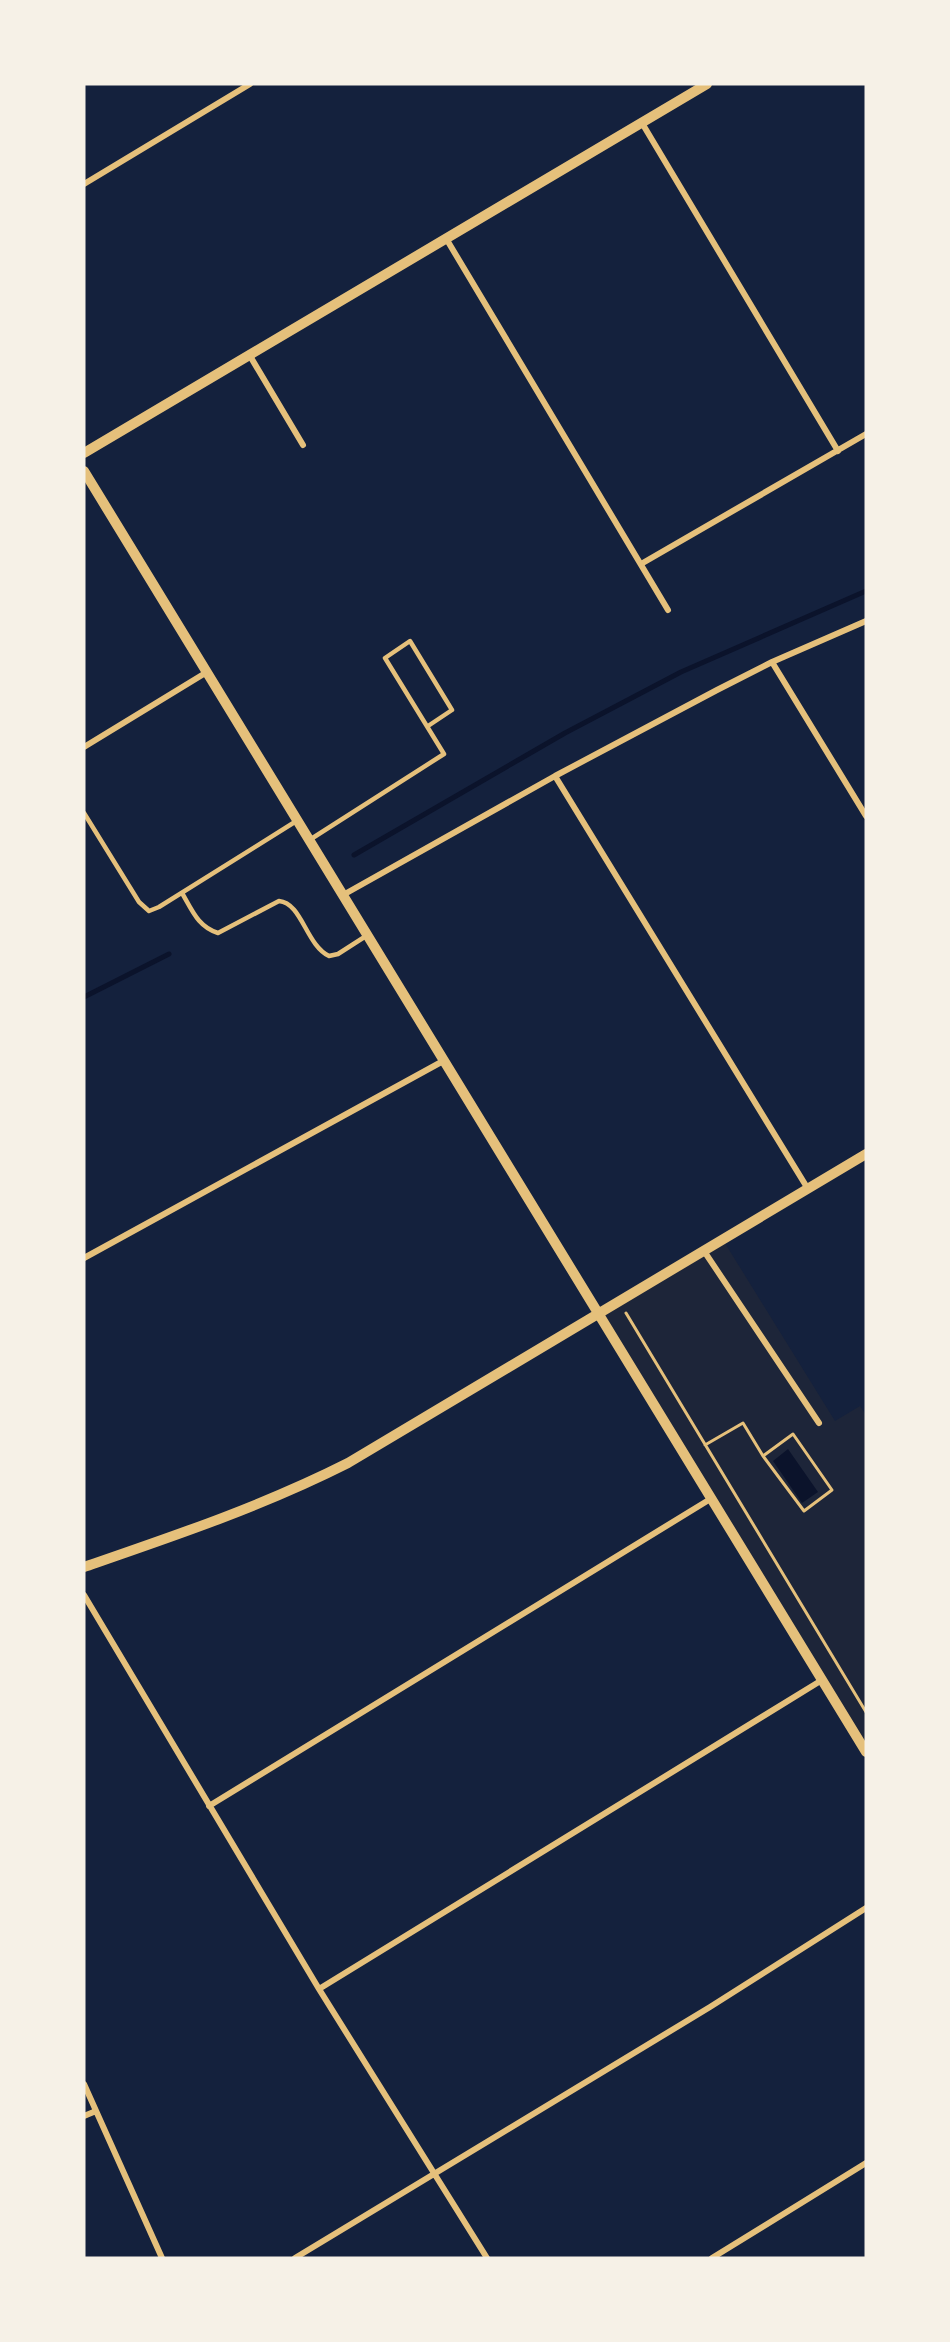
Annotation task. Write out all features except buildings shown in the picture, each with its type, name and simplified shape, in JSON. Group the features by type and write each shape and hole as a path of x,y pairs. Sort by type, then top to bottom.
{"street":[{"path":"84,184 250,84"},
{"path":"84,453 708,84"},
{"path":"642,123 838,451"},
{"path":"447,240 669,610"},
{"path":"250,356 303,445"},
{"path":"641,564 866,434"},
{"path":"84,471 866,1752"},
{"path":"343,895 555,776 772,662 866,621"},
{"path":"772,662 866,816"},
{"path":"84,747 207,672"},
{"path":"555,776 808,1189"},
{"path":"84,1258 445,1060"},
{"path":"84,1567 219,1521 299,1488 348,1463 866,1154"},
{"path":"704,1251 819,1423"},
{"path":"209,1806 712,1498"},
{"path":"84,1595 319,1989 487,2258"},
{"path":"319,1989 822,1680"},
{"path":"295,2258 710,2007 866,1908"},
{"path":"84,2084 162,2258"},
{"path":"84,2116 96,2111"},
{"path":"712,2258 866,2163"}],"lane":[{"path":"310,840 444,753 385,658 410,641 452,710 428,726"},
{"path":"84,813 139,902 149,911 182,893 298,820"},
{"path":"182,893 200,923 207,930 218,933 279,901 286,902 293,908 316,946 329,956 339,954 368,935"}],"path":[{"path":"619,1302 866,1712"},
{"path":"705,1445 743,1424 763,1456 804,1511 832,1490 793,1434 763,1456"}],"shaded area":[{"path":"723,1240 835,1421 860,1406 866,1415 866,1752 599,1313"},
{"path":"788,1449 818,1492 802,1503 773,1461"}],"waterway":[{"path":"354,855 565,733 681,672 866,591"},
{"path":"84,997 169,954"}]}
